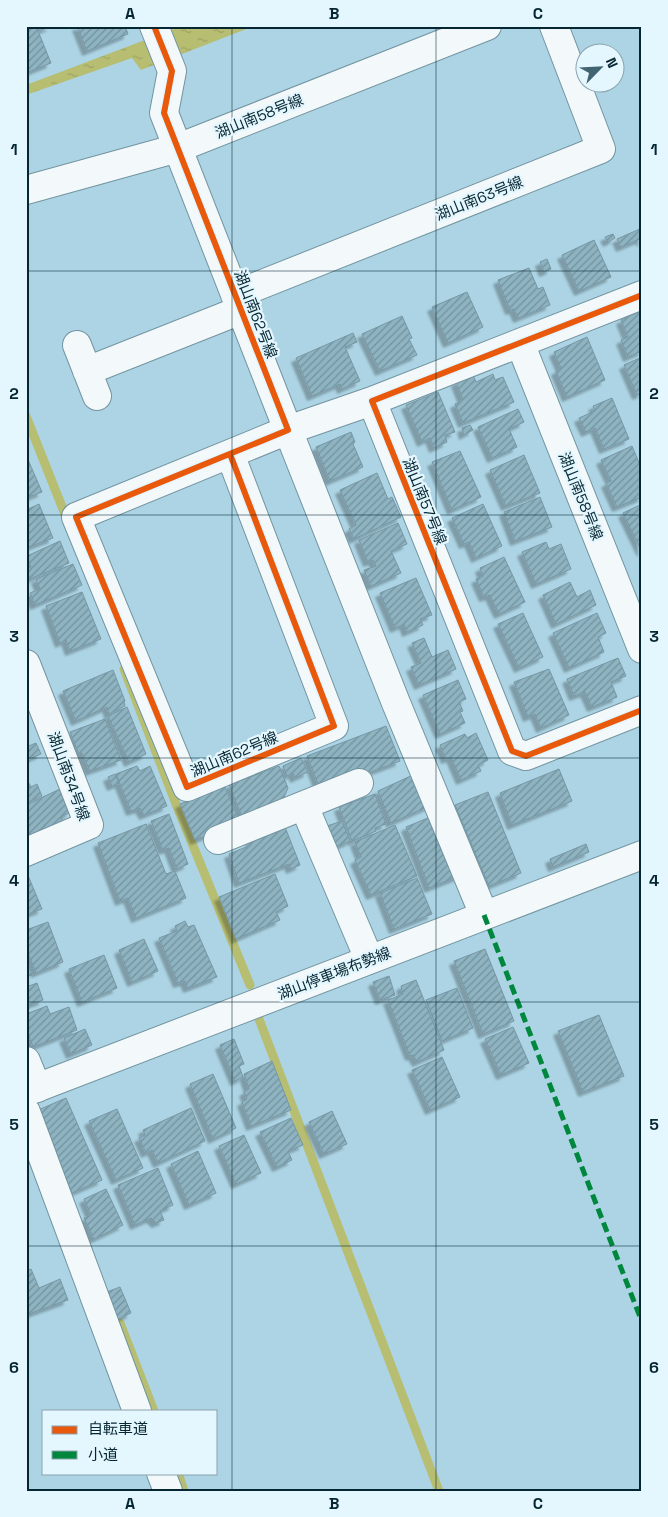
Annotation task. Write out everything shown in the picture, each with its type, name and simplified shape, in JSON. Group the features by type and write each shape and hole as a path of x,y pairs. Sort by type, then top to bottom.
{"street":[{"name":"湖山南62号線","path":"154,26 172,71 164,113 288,430 76,517 187,787 334,726 230,454"},
{"name":"湖山南58号線","path":"26,190 178,148 487,26"},
{"name":"湖山南63号線","path":"238,303 601,149 554,26"},
{"path":"484,915 396,703 288,430 372,401 642,295"},
{"path":"77,345 92,383 238,303"},
{"name":"湖山南58号線","path":"520,342 642,649"},
{"name":"湖山南57号線","path":"372,401 512,751 526,756 642,710"},
{"name":"湖山南34号線","path":"26,664 89,825 26,852"},
{"path":"218,840 359,783"},
{"path":"304,806 369,959"},
{"name":"湖山停車場布勢線","path":"32,1090 642,855"},
{"path":"26,1061 32,1090"},
{"path":"26,1112 137,1410"},
{"path":"161,1474 168,1491"}],"water":[{"path":"182,26 254,26 141,70 132,58 26,95 26,85"}],"building":[{"path":"26,26 36,26 51,63 26,73"},
{"path":"37,26 51,26 39,31"},
{"path":"77,26 125,26 128,34 87,51"},
{"path":"642,228 642,242 640,239 621,247 617,239"},
{"path":"613,234 615,238 608,242 605,237"},
{"path":"594,240 611,277 579,291 562,255"},
{"path":"547,259 551,269 544,272 540,262"},
{"path":"529,268 538,289 543,287 550,305 518,318 514,309 510,310 498,280"},
{"path":"467,292 483,327 448,343 432,307"},
{"path":"641,311 642,351 628,357 621,340 628,337 621,320"},
{"path":"402,316 412,338 409,339 417,355 380,371 362,334"},
{"path":"353,333 357,342 345,347 360,381 342,389 340,384 312,396 296,358"},
{"path":"587,337 605,380 567,397 556,371 561,368 554,352"},
{"path":"642,357 642,393 637,395 624,365"},
{"path":"493,374 495,380 503,377 514,402 463,423 455,404 463,400 456,382 473,375 476,382"},
{"path":"438,392 455,432 445,435 447,442 434,448 430,438 422,442 406,405"},
{"path":"612,398 629,439 604,449 595,428 586,432 579,418 595,411 593,406"},
{"path":"518,409 524,422 509,429 517,447 492,458 478,427"},
{"path":"470,425 473,430 464,435 462,428"},
{"path":"351,432 355,442 353,444 363,467 330,481 316,447"},
{"path":"632,446 642,470 642,497 617,507 606,483 611,481 601,460"},
{"path":"460,451 481,497 452,510 432,462"},
{"path":"26,455 42,492 26,498"},
{"path":"524,455 540,493 506,506 490,470"},
{"path":"377,473 388,499 392,497 401,517 354,539 349,529 356,525 340,490"},
{"path":"540,497 552,527 515,541 504,512"},
{"path":"39,504 53,538 26,548 26,510"},
{"path":"483,504 502,546 476,558 469,542 464,544 452,518"},
{"path":"642,504 642,552 623,513"},
{"path":"398,523 407,544 391,551 401,573 371,586 364,570 376,566 373,560 368,562 359,540"},
{"path":"60,541 69,563 27,580 26,569 31,567 27,556"},
{"path":"546,542 549,549 561,544 571,569 536,584 522,552"},
{"path":"504,557 525,602 499,614 490,595 484,597 476,579 483,576 480,568"},
{"path":"73,564 82,585 35,605 30,593 40,589 36,579"},
{"path":"416,578 432,615 420,619 423,625 407,632 404,624 395,628 380,593"},
{"path":"570,582 577,597 590,590 596,605 556,624 543,595"},
{"path":"82,592 101,639 70,651 66,640 60,643 46,606"},
{"path":"523,613 543,657 519,668 498,624"},
{"path":"597,613 606,633 598,637 604,652 569,668 553,633"},
{"path":"424,638 432,657 448,650 456,669 419,685 411,667 421,663 412,643"},
{"path":"618,658 626,676 611,682 617,697 592,707 585,692 574,696 567,679"},
{"path":"549,669 569,715 541,728 535,714 528,717 514,682"},
{"path":"113,670 125,701 125,706 109,714 107,707 76,721 63,691"},
{"path":"458,680 466,699 459,702 463,711 460,712 465,723 440,734 423,695"},
{"path":"127,707 146,754 129,762 108,716"},
{"path":"105,719 121,760 90,771 82,753 79,754 70,732"},
{"path":"386,726 400,761 321,791 307,756"},
{"path":"476,733 488,760 478,765 481,771 461,780 451,757 446,759 440,745 465,734 467,738"},
{"path":"36,743 41,754 26,760 26,747"},
{"path":"301,758 308,772 295,778 293,773 287,776 283,766"},
{"path":"137,766 140,771 150,766 167,806 144,815 140,808 131,811 116,774"},
{"path":"279,766 288,788 282,802 242,817 229,785"},
{"path":"559,769 572,801 512,825 500,793"},
{"path":"115,774 119,783 112,786 108,777"},
{"path":"415,774 429,806 391,823 378,791"},
{"path":"26,778 31,787 37,784 42,796 26,803"},
{"path":"225,787 240,823 195,840 180,804"},
{"path":"60,789 70,811 61,817 63,823 29,838 26,832 26,805"},
{"path":"488,792 521,873 489,886 455,805"},
{"path":"375,794 386,824 375,828 376,831 352,841 339,807"},
{"path":"169,814 188,864 177,869 169,848 163,850 151,821"},
{"path":"435,815 459,876 429,888 406,827"},
{"path":"342,821 350,841 335,847 327,826"},
{"path":"146,824 166,874 175,871 186,898 136,918 128,898 120,901 98,843"},
{"path":"395,825 417,876 371,895 355,860 361,857 355,842"},
{"path":"285,827 300,865 291,869 289,864 239,883 229,854 251,845 250,840"},
{"path":"586,844 589,852 553,867 550,859"},
{"path":"26,874 42,909 26,915"},
{"path":"275,874 288,906 276,912 280,920 236,939 219,897"},
{"path":"417,878 432,914 394,929 380,893"},
{"path":"185,921 188,927 194,925 217,977 188,988 185,981 178,983 159,938 177,931 175,926"},
{"path":"48,922 63,962 36,973 26,948 26,930"},
{"path":"144,939 158,971 132,982 119,950"},
{"path":"485,949 514,1021 483,1034 454,961"},
{"path":"104,955 117,988 82,1002 69,969"},
{"path":"26,958 32,975 26,977"},
{"path":"389,976 395,995 380,1000 373,982"},
{"path":"416,980 444,1050 417,1062 413,1055 410,1056 388,1000 403,994 401,986"},
{"path":"37,983 43,1000 26,1006 26,987"},
{"path":"457,988 473,1028 442,1041 426,1000"},
{"path":"47,1006 50,1014 69,1007 77,1030 33,1047 26,1028 26,1014"},
{"path":"599,1015 624,1076 583,1092 558,1031"},
{"path":"513,1027 529,1063 501,1075 485,1039"},
{"path":"85,1029 92,1045 71,1054 64,1038"},
{"path":"234,1039 244,1064 239,1066 243,1077 235,1081 220,1045"},
{"path":"442,1057 460,1097 430,1110 412,1070"},
{"path":"272,1061 291,1110 251,1126 242,1102 247,1099 244,1092 249,1089 244,1074"},
{"path":"213,1074 236,1128 213,1139 190,1084"},
{"path":"66,1098 102,1180 72,1193 36,1111"},
{"path":"191,1108 205,1141 158,1163 152,1150 146,1153 139,1138 145,1135 143,1130"},
{"path":"117,1109 143,1168 116,1180 89,1121"},
{"path":"332,1111 347,1144 324,1154 309,1122"},
{"path":"291,1118 303,1145 288,1151 292,1160 277,1167 260,1132"},
{"path":"244,1135 261,1173 236,1184 219,1146"},
{"path":"198,1151 216,1193 189,1205 171,1164"},
{"path":"158,1168 173,1205 160,1211 164,1220 156,1223 151,1218 135,1225 118,1185"},
{"path":"106,1189 123,1225 94,1239 84,1218 91,1215 84,1199"},
{"path":"31,1269 39,1288 60,1279 68,1300 26,1315 26,1271"},
{"path":"120,1287 131,1313 114,1321 104,1293"}],"waterway":[{"path":"26,416 68,522"},
{"path":"124,669 176,804 250,985"},
{"path":"259,1019 439,1491"},
{"path":"120,1323 154,1410"},
{"path":"178,1474 184,1491"}],"marked path":[{"path":"484,915 642,1322"}],"cycle path":[{"path":"154,26 172,71 164,113 288,430 76,517 187,787 334,726 230,454"},
{"path":"642,295 372,401 512,751 526,756 642,710"}]}
